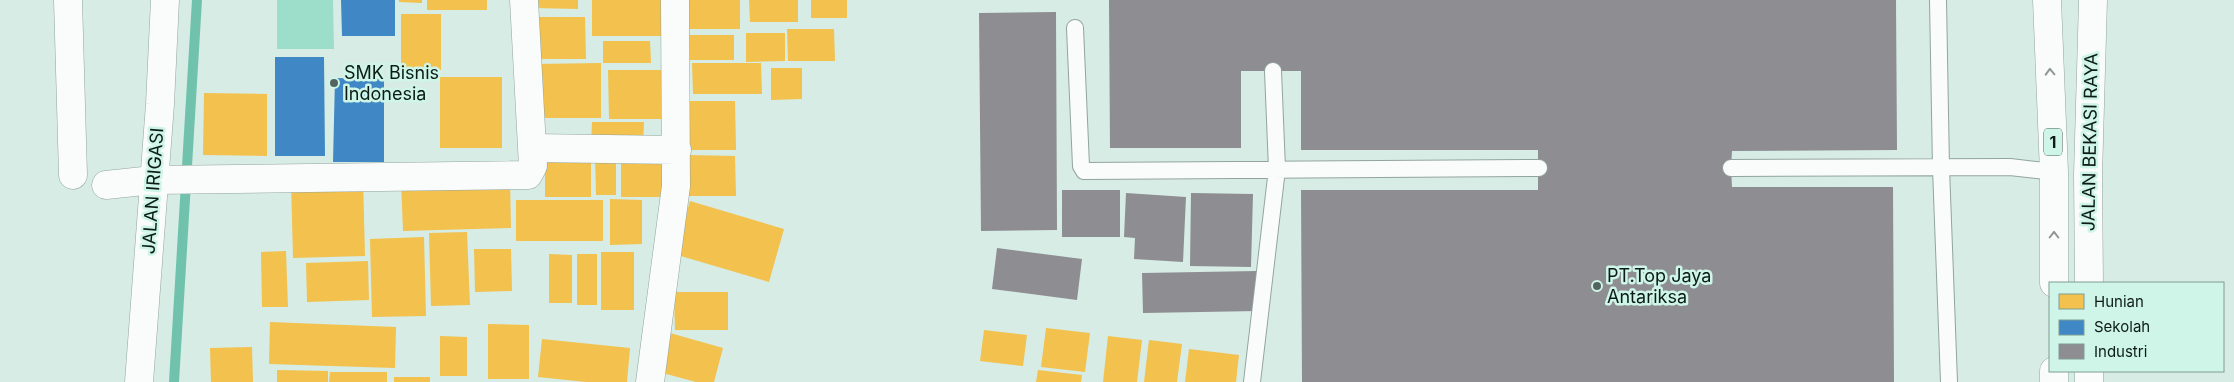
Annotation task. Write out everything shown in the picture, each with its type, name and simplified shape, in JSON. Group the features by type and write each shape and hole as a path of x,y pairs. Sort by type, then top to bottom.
{"main road":[{"path":"68,0 73,175"},
{"name":"JALAN IRIGASI","path":"139,382 164,181 165,0"},
{"path":"106,185 214,179 528,175 533,166 533,148 524,0"},
{"path":"650,382 676,186 674,0"},
{"name":"JALAN BEKASI RAYA","path":"2047,0 2054,172 2054,282"},
{"name":"JALAN BEKASI RAYA","path":"2089,282 2088,175 2093,0"},
{"path":"533,148 676,150"},
{"path":"2054,172 2088,175"}],"lane":[{"path":"1938,0 1941,168 1949,382"},
{"path":"1075,28 1081,166 1084,170 1539,168"},
{"path":"1252,382 1277,169 1273,71"},
{"path":"1731,168 2010,167 2054,172"}],"green space":[{"path":"277,0 333,0 334,49 277,49"}],"building: Hunian":[{"path":"399,0 422,0 422,3 399,2"},
{"path":"427,0 487,0 487,10 427,10"},
{"path":"533,0 578,0 578,9 533,8"},
{"path":"592,0 661,0 662,36 592,36"},
{"path":"688,0 740,0 740,29 688,29"},
{"path":"749,0 798,0 798,22 750,22"},
{"path":"811,0 847,0 847,18 811,18"},
{"path":"401,14 441,14 441,70 401,70"},
{"path":"530,17 585,17 586,59 530,59"},
{"path":"787,29 834,29 835,61 788,61"},
{"path":"746,33 785,33 785,61 746,62"},
{"path":"687,35 734,35 734,60 686,60"},
{"path":"603,41 650,41 651,63 603,63"},
{"path":"601,63 601,118 535,118 535,64"},
{"path":"692,63 761,63 762,94 693,94"},
{"path":"771,68 802,68 802,99 771,100"},
{"path":"608,70 661,70 662,119 609,119"},
{"path":"440,77 502,77 502,148 440,148"},
{"path":"204,93 267,94 267,156 203,155"},
{"path":"689,101 735,101 736,150 689,150"},
{"path":"592,122 644,122 643,146 591,146"},
{"path":"591,151 591,197 545,197 545,152"},
{"path":"595,154 616,154 616,195 596,195"},
{"path":"688,155 735,156 736,196 688,196"},
{"path":"621,156 672,156 673,197 621,197"},
{"path":"363,179 365,256 293,258 291,181"},
{"path":"510,179 511,228 403,231 401,181"},
{"path":"610,199 642,200 642,244 610,245"},
{"path":"516,200 603,200 603,241 516,241"},
{"path":"690,201 784,229 769,282 674,254"},
{"path":"467,232 470,305 431,306 429,233"},
{"path":"424,237 426,316 372,317 370,239"},
{"path":"474,249 511,249 512,291 475,292"},
{"path":"286,251 288,307 262,307 261,252"},
{"path":"601,252 634,252 634,310 601,310"},
{"path":"549,254 572,255 572,303 549,303"},
{"path":"577,254 597,254 597,305 577,305"},
{"path":"368,261 369,300 307,302 306,263"},
{"path":"674,292 728,292 728,330 675,330"},
{"path":"270,322 396,327 395,368 269,364"},
{"path":"488,324 529,325 529,379 488,379"},
{"path":"1046,328 1090,333 1085,372 1041,367"},
{"path":"984,330 1027,335 1023,366 980,361"},
{"path":"670,333 723,348 714,382 696,382 659,372"},
{"path":"440,336 467,337 467,376 440,376"},
{"path":"1108,336 1142,340 1137,382 1103,382"},
{"path":"542,339 630,348 627,382 586,382 538,377"},
{"path":"1149,340 1182,344 1177,382 1144,382"},
{"path":"252,347 253,382 211,382 210,348"},
{"path":"1189,349 1239,355 1236,382 1185,382"},
{"path":"277,370 328,371 328,382 277,382"},
{"path":"1038,370 1082,375 1081,382 1036,382"},
{"path":"330,372 387,372 387,382 329,382"},
{"path":"394,377 430,377 430,382 394,382"}],"building: Sekolah":[{"path":"341,0 395,0 395,36 342,36"},
{"path":"275,57 324,57 325,156 275,156"},
{"path":"335,78 384,79 384,162 333,162"}],"building: Industri":[{"name":"PT.Top Jaya Antariksa","path":"1109,0 1896,0 1897,150 1732,151 1731,168 1732,187 1893,187 1894,382 1302,382 1301,190 1538,190 1538,150 1301,150 1301,71 1241,71 1241,148 1110,148"},
{"path":"1056,12 1057,230 981,231 979,13"},
{"path":"1062,190 1120,190 1120,237 1062,237"},
{"path":"1126,193 1186,197 1183,262 1134,259 1135,238 1124,237"},
{"path":"1191,193 1253,194 1251,267 1190,266"},
{"path":"997,248 1082,259 1077,300 992,289"},
{"path":"1257,271 1258,311 1143,313 1142,273"}],"waterway":[{"path":"174,382 197,0"}],"place":[{"name":"SMK Bisnis Indonesia","path":"334,83"},
{"name":"PT.Top Jaya Antariksa","path":"1597,286"}]}
